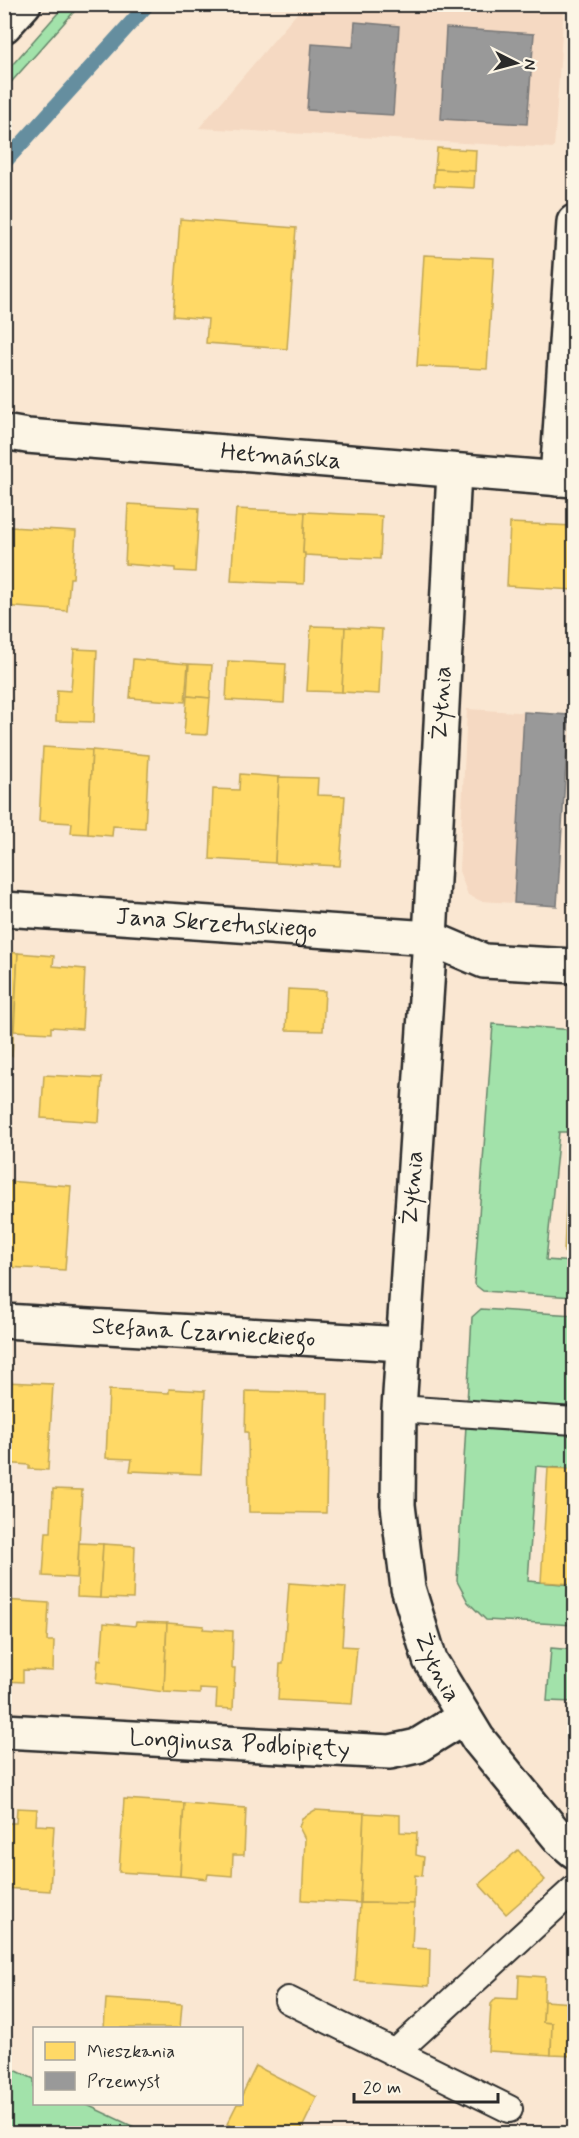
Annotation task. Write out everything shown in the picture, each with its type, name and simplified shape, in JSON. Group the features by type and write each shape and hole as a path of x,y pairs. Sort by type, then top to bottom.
{"street":[{"path":"4,26 24,4"},
{"name":"Hetmańska","path":"4,432 39,437 454,472 566,479 574,222"},
{"name":"Żytnia","path":"454,472 430,938 399,1409 398,1505 408,1588 430,1660 478,1739 560,1839 574,1851"},
{"name":"Jana Skrzetuskiego","path":"4,909 430,938 484,961 574,966"},
{"name":"Stefana Czarnieckiego","path":"4,1321 403,1344"},
{"name":"Longinusa Podbipięty","path":"4,1731 390,1752 417,1746 464,1717"}],"lane":[{"path":"399,1409 574,1421"},
{"path":"395,2053 574,1888"},
{"path":"288,2000 509,2109"}],"shaded area":[{"path":"304,5 564,5 554,148 199,128"},
{"path":"467,709 569,715 557,906 481,901 468,895 459,871"}],"green space":[{"path":"65,5 80,5 5,89 5,73"},
{"path":"493,1024 574,1030 574,1132 559,1132 546,1260 574,1262 574,1297 483,1291 474,1284"},
{"path":"481,1309 574,1315 574,1410 467,1403 472,1317"},
{"path":"466,1425 574,1432 574,1469 536,1466 528,1581 574,1585 574,1625 486,1620 468,1602 457,1581"},
{"path":"551,1648 574,1650 574,1702 547,1701"},
{"path":"4,2065 33,2079 33,2105 87,2105 147,2133 5,2133"}],"building: Mieszkania":[{"path":"437,148 476,150 475,171 435,169"},
{"path":"435,169 475,171 474,188 434,186"},
{"path":"180,219 296,228 287,349 206,343 208,319 173,316"},
{"path":"424,255 494,258 487,369 417,366"},
{"path":"128,504 199,508 195,572 125,564"},
{"path":"236,509 305,512 304,584 231,581"},
{"path":"305,512 382,516 380,559 305,555 303,553"},
{"path":"510,523 574,526 574,590 507,586"},
{"path":"10,527 76,531 73,578 70,578 67,611 4,606"},
{"path":"311,626 345,627 342,692 307,691"},
{"path":"345,627 382,629 379,694 342,692"},
{"path":"574,629 574,700 570,700"},
{"path":"74,649 97,650 94,722 56,721 57,690 71,691"},
{"path":"133,659 188,664 185,702 130,698"},
{"path":"228,661 286,664 284,703 226,700"},
{"path":"189,664 212,665 210,698 187,696"},
{"path":"187,696 210,698 207,735 184,734"},
{"path":"43,747 92,750 88,834 71,833 72,823 39,821"},
{"path":"92,750 149,755 145,828 113,826 112,836 88,834"},
{"path":"240,774 279,777 275,863 210,859 213,789 239,790"},
{"path":"279,777 318,778 317,795 345,796 340,866 275,863"},
{"path":"4,952 18,953 12,1056 4,1055"},
{"path":"18,953 54,956 53,966 85,969 82,1029 51,1027 51,1033 14,1031"},
{"path":"288,989 325,991 323,1031 286,1030"},
{"path":"44,1075 102,1078 99,1122 41,1118"},
{"path":"569,1139 574,1140 574,1253 564,1252"},
{"path":"6,1181 71,1186 65,1270 4,1267"},
{"path":"4,1382 53,1384 48,1470 29,1469 29,1465 4,1463"},
{"path":"169,1389 205,1391 201,1474 130,1471 132,1459 106,1458 109,1390 169,1393"},
{"path":"246,1391 328,1393 326,1513 249,1512 248,1432 245,1432"},
{"path":"548,1468 574,1469 574,1584 541,1582"},
{"path":"53,1489 82,1490 77,1578 43,1576 46,1532 51,1532"},
{"path":"79,1543 103,1544 100,1598 77,1597"},
{"path":"103,1544 135,1546 133,1599 100,1598"},
{"path":"289,1583 346,1587 342,1646 357,1647 352,1704 278,1700"},
{"path":"4,1600 49,1603 47,1641 54,1641 53,1671 23,1670 23,1682 4,1681"},
{"path":"136,1622 167,1623 164,1692 96,1683 98,1659 101,1660 104,1623 135,1626"},
{"path":"167,1623 233,1631 232,1668 235,1668 233,1709 216,1708 217,1690 200,1689 200,1694 164,1692"},
{"path":"124,1799 184,1803 180,1876 119,1872"},
{"path":"184,1803 246,1808 244,1855 233,1855 232,1876 208,1874 207,1879 180,1876"},
{"path":"17,1808 37,1809 36,1825 54,1826 50,1891 4,1888 4,1823 16,1823"},
{"path":"315,1810 364,1813 360,1903 302,1900 305,1839 299,1827 302,1818"},
{"path":"364,1813 400,1815 400,1832 417,1833 416,1855 424,1857 422,1876 415,1875 414,1904 360,1903"},
{"path":"518,1850 545,1880 506,1914 479,1884"},
{"path":"360,1903 414,1904 412,1948 430,1949 429,1986 355,1981"},
{"path":"519,1975 545,1977 543,2022 552,2023 551,2055 488,2051 491,2004 496,1998 518,1999"},
{"path":"106,1999 182,2004 180,2027 104,2027"},
{"path":"544,2001 574,2003 574,2056 551,2055 552,2023 543,2022"},
{"path":"256,2066 317,2097 299,2134 245,2134 227,2124 236,2105 243,2105 243,2093"}],"building: Przemysł":[{"path":"355,22 399,26 393,115 307,110 312,44 353,47"},
{"path":"446,28 534,34 527,124 441,119"},
{"path":"524,712 569,715 557,906 514,903"}],"waterway":[{"path":"4,163 148,4"}]}
